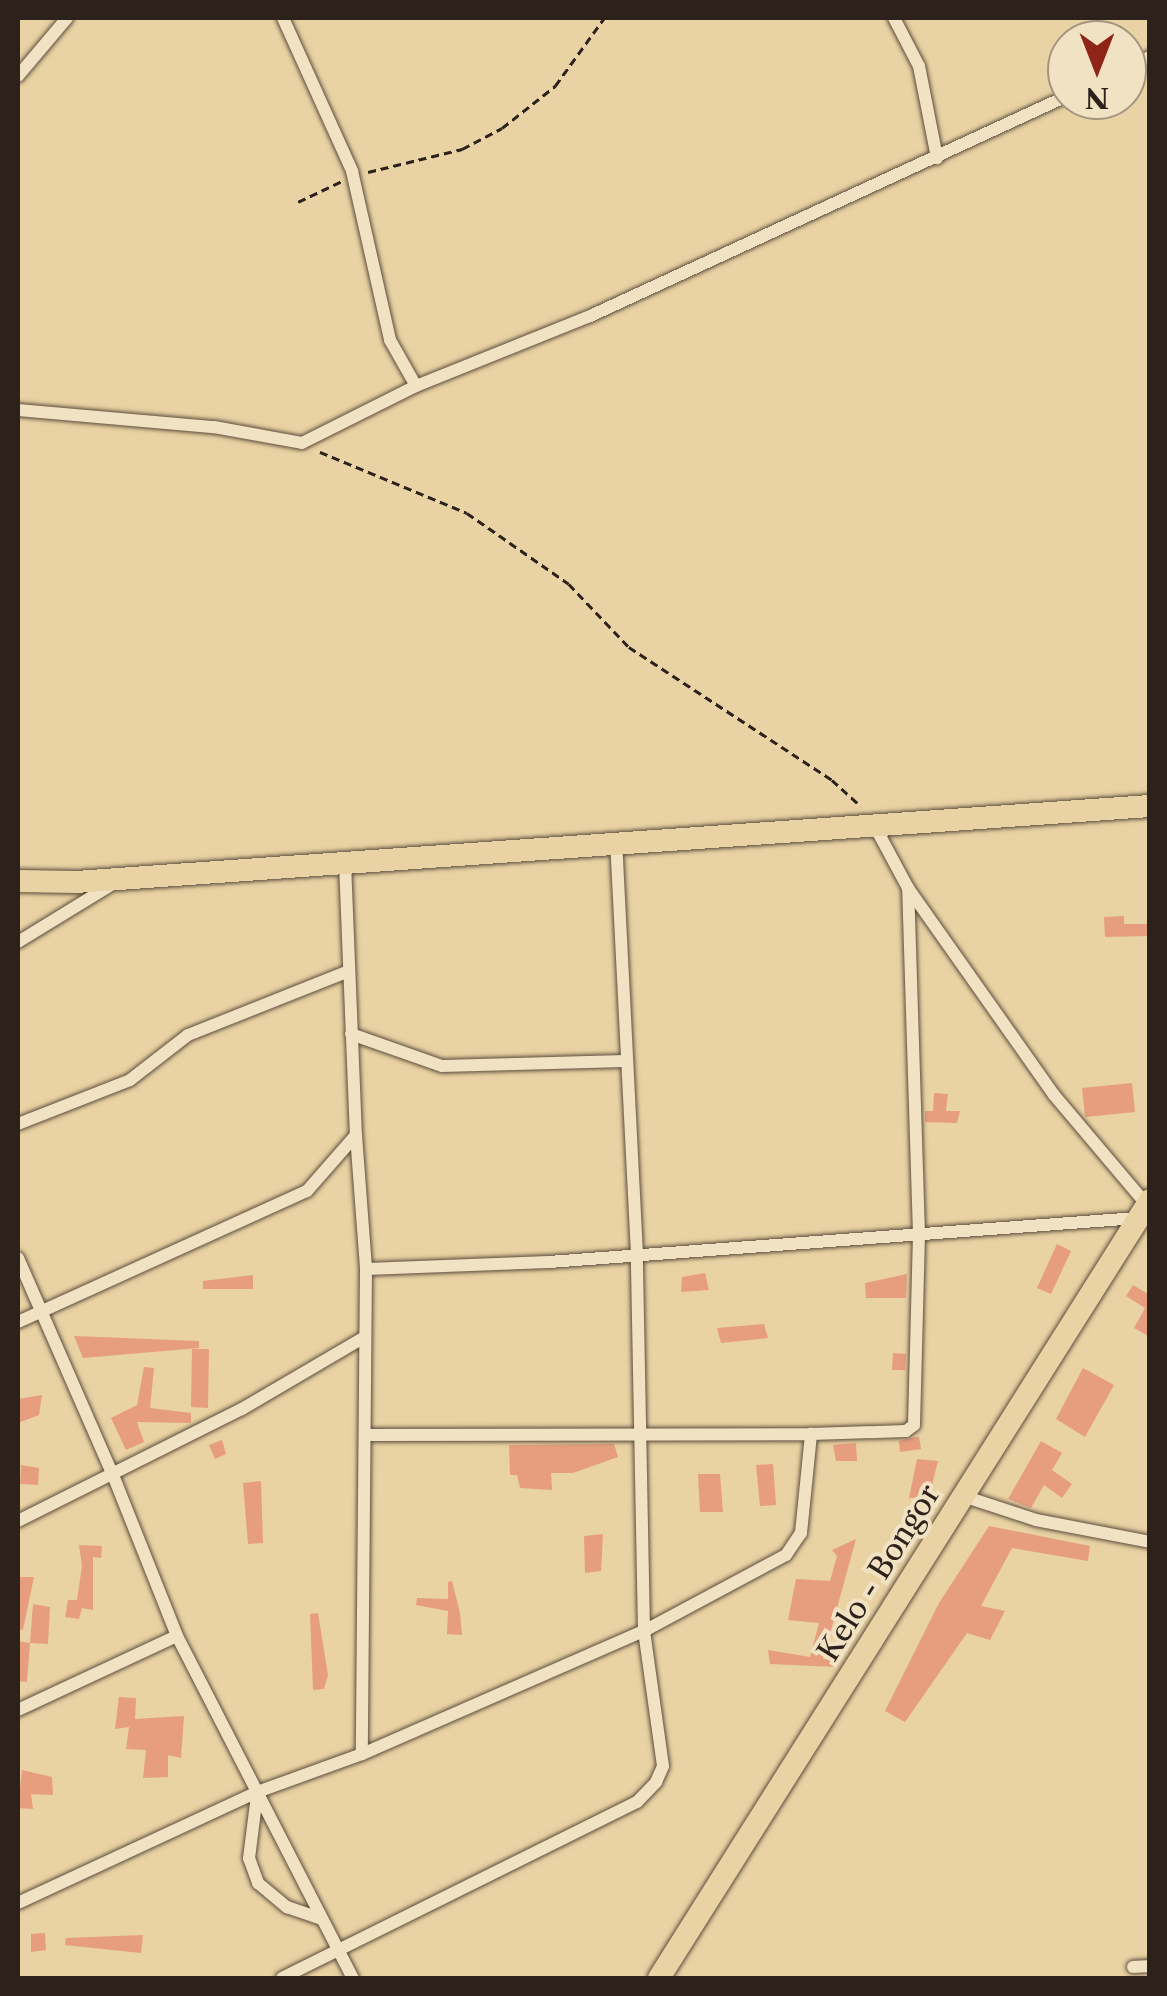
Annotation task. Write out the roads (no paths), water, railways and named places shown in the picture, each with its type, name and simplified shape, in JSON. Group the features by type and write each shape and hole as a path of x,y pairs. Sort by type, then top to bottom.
{"highway":[{"path":"18,881 122,878 1150,806"},
{"name":"Kelo - Bongor","path":"658,1978 1146,1210"}],"street":[{"path":"18,76 67,18"},
{"path":"283,18 352,172 390,340 416,386"},
{"path":"894,18 919,66 938,158"},
{"path":"18,410 214,427 302,442 416,386 588,317 1047,106"},
{"path":"873,823 908,888 1054,1095 1146,1210"},
{"path":"282,1978 637,1802 656,1782 663,1766 644,1631 637,1254 616,842"},
{"path":"345,863 356,1135 366,1269 362,1754"},
{"path":"18,942 122,878"},
{"path":"367,1435 812,1434 906,1431 914,1425 918,1234 908,888"},
{"path":"18,1124 130,1080 188,1036 349,971"},
{"path":"352,1034 442,1066 625,1061"},
{"path":"18,1322 306,1191 356,1135"},
{"path":"366,1269 549,1262 918,1234 1146,1210"},
{"path":"18,1258 113,1475 177,1636 353,1978"},
{"path":"18,1521 242,1409 363,1338"},
{"path":"18,1902 257,1792 362,1754 644,1631 796,1546 812,1434"},
{"path":"963,1496 1036,1520 1150,1542"},
{"path":"18,1710 177,1636"},
{"path":"257,1792 249,1858 258,1883 287,1907 322,1919"},
{"path":"1133,1967 1150,1966"}]}
